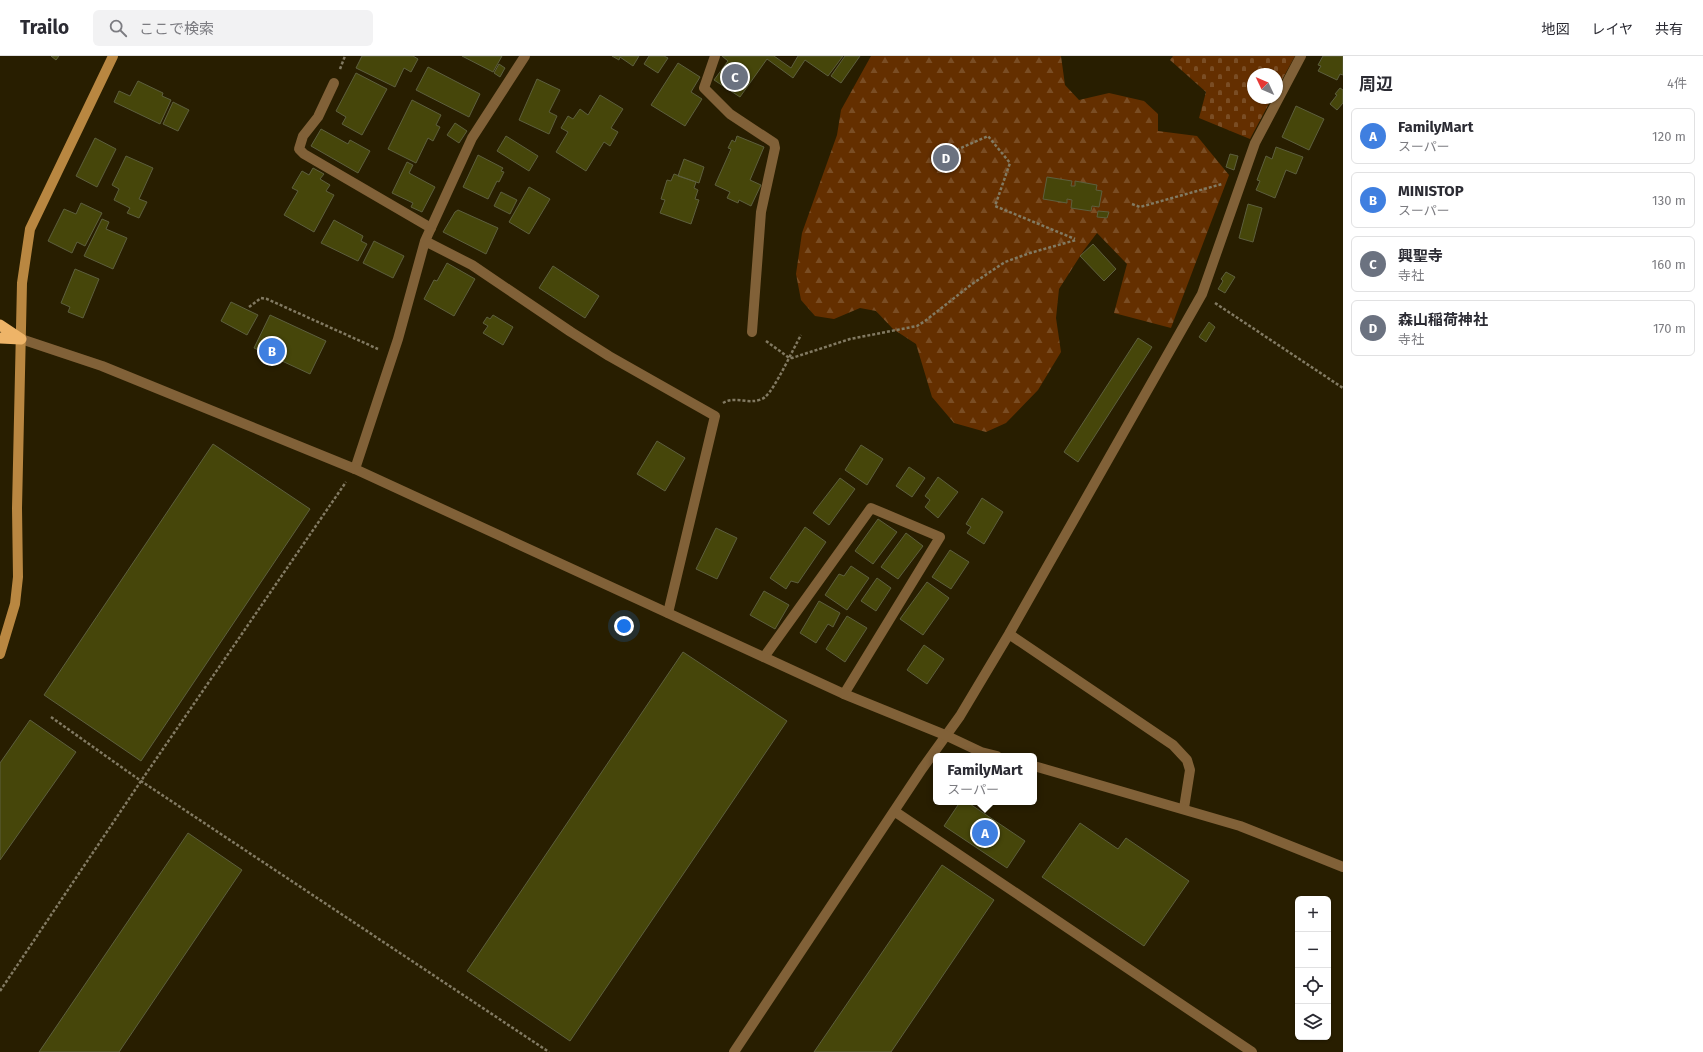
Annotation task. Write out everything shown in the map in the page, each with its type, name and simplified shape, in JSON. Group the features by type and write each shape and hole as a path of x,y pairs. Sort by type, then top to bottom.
{"highway":[{"path":"0,325 21,340"},
{"path":"0,338 21,340"}],"main road":[{"path":"0,654 10,625 15,604 18,578 17,500 22,283 30,229 113,56"}],"street":[{"path":"355,469 392,356 425,241 472,138 525,56"},
{"path":"715,56 704,88 730,114 774,143 775,148 760,212 752,332"},
{"path":"734,1052 945,735 960,716 1009,634 1202,294 1255,143 1301,56"},
{"path":"334,83 318,117 303,136 299,149 304,154 431,228"},
{"path":"425,241 472,265 609,356 715,416 668,613"},
{"path":"21,340 102,366 355,469 844,694 985,753"},
{"path":"764,657 871,508 940,537 844,694"},
{"path":"1009,634 1173,745 1187,760 1190,770 1184,808"},
{"path":"1037,767 1184,808 1240,826 1343,867"},
{"path":"894,811 1252,1052"}],"path":[{"path":"752,332 788,357 792,358 850,338 917,326 972,284 1005,262 1076,240 995,206 1010,163 988,136 952,152"},
{"path":"1132,204 1140,207 1232,182 1241,183"},
{"path":"1202,294 1343,388"},
{"path":"249,307 261,298 267,299 392,356"},
{"path":"715,416 717,409 725,401 754,401 765,397 774,386 801,335"},
{"path":"0,991 141,781 355,469"},
{"path":"51,717 141,781 549,1052"}],"green space":[{"path":"871,56 1061,56 1065,85 1079,100 1109,93 1144,101 1158,114 1158,131 1197,136 1229,175 1171,328 1114,313 1127,264 1097,233 1084,250 1059,289 1056,318 1061,352 1038,390 1006,423 986,432 954,423 932,397 916,344 893,329 876,311 860,308 834,319 815,316 801,300 796,274 802,233 837,135 841,110"},
{"path":"1173,56 1295,56 1283,78 1283,68 1247,68 1247,104 1269,104 1250,139 1199,118 1206,92 1170,60"}],"building":[{"path":"51,56 59,56 56,60"},
{"path":"362,56 413,56 418,59 411,72 404,68 395,87 356,68"},
{"path":"462,56 502,56 493,72"},
{"path":"612,56 639,56 633,66 620,57 619,60"},
{"path":"649,56 664,56 668,58 658,73 644,64"},
{"path":"722,56 774,56 791,68 798,56 843,56 828,76 805,60 793,78 767,59 740,97 714,80 728,61"},
{"path":"845,56 860,56 841,83 831,76"},
{"path":"1323,56 1343,56 1343,75 1340,74 1337,80 1318,71 1321,66 1318,65"},
{"path":"678,63 700,77 691,92 702,99 685,126 651,105"},
{"path":"499,64 505,68 500,77 494,73"},
{"path":"428,67 480,94 469,117 416,90"},
{"path":"356,73 387,89 362,135 342,124 346,117 336,111"},
{"path":"537,79 560,90 549,112 557,116 549,134 519,120"},
{"path":"138,81 163,93 162,96 171,100 160,124 114,102 119,91 130,96"},
{"path":"1340,88 1343,90 1343,103 1337,110 1330,104"},
{"path":"600,95 623,109 611,128 618,132 610,146 604,142 586,171 556,152 568,132 561,128 568,116 573,119 580,109 588,115"},
{"path":"412,100 441,115 436,125 440,127 433,141 428,138 416,163 388,149"},
{"path":"173,102 189,110 178,131 163,124"},
{"path":"1296,106 1324,119 1309,150 1282,137"},
{"path":"455,123 467,131 459,143 447,135"},
{"path":"321,129 348,144 350,140 370,151 358,173 311,146"},
{"path":"506,136 538,156 529,171 497,151"},
{"path":"737,136 764,147 750,180 761,185 751,206 739,200 738,203 727,198 730,192 715,185 731,149 728,148 732,140 735,142"},
{"path":"95,138 116,149 97,187 76,176"},
{"path":"1276,147 1303,157 1296,174 1286,170 1275,198 1256,190 1260,181 1257,180 1266,156 1272,159"},
{"path":"947,148 956,156 945,168 936,159"},
{"path":"1230,154 1238,156 1234,170 1226,167"},
{"path":"478,155 503,168 501,171 504,172 499,182 497,181 488,199 463,187"},
{"path":"126,156 153,168 139,199 147,202 139,218 127,213 130,208 114,200 119,189 112,185"},
{"path":"684,159 704,167 699,183 678,176"},
{"path":"407,162 413,165 409,173 435,187 422,212 411,207 413,203 392,193"},
{"path":"313,168 324,174 320,179 330,185 326,191 334,195 314,232 284,215 298,191 292,188 302,171 309,175"},
{"path":"674,174 696,182 694,188 698,190 695,199 699,200 691,224 660,213 665,200 661,199 667,180 671,181"},
{"path":"1047,177 1072,181 1071,186 1075,186 1075,181 1097,185 1096,190 1102,191 1099,207 1092,206 1091,211 1071,208 1072,200 1067,199 1067,203 1043,199"},
{"path":"529,187 550,199 529,234 509,222"},
{"path":"501,192 517,200 510,214 494,206"},
{"path":"81,203 102,213 85,246 77,242 72,253 48,241 64,209 76,214"},
{"path":"1248,204 1262,208 1253,242 1239,238"},
{"path":"458,210 498,228 486,254 443,232 455,212"},
{"path":"1098,211 1109,212 1107,218 1097,217"},
{"path":"102,219 109,222 106,229 127,238 113,269 84,256"},
{"path":"334,220 363,236 361,241 367,244 358,261 321,243"},
{"path":"374,241 404,256 393,278 363,263"},
{"path":"1093,244 1116,269 1104,281 1080,256"},
{"path":"447,263 475,279 454,316 424,299 434,280 437,281"},
{"path":"553,266 599,296 585,318 539,288"},
{"path":"75,269 99,279 83,318 68,312 70,307 61,303"},
{"path":"1226,272 1235,277 1225,293 1218,289 1223,281 1221,279"},
{"path":"231,302 258,315 247,335 221,321"},
{"path":"270,315 326,341 310,374 254,348"},
{"path":"493,315 513,327 503,345 483,333 488,326 483,323 487,317 490,319"},
{"path":"1209,322 1215,327 1206,342 1199,337"},
{"path":"1138,338 1152,347 1078,462 1064,452"},
{"path":"657,441 685,458 665,491 637,474"},
{"path":"213,444 310,509 141,761 44,695"},
{"path":"861,445 883,459 867,485 845,470"},
{"path":"909,467 925,478 912,497 896,486"},
{"path":"938,477 958,492 938,518 925,507 930,500 925,496"},
{"path":"840,478 855,489 829,525 813,513"},
{"path":"982,498 1003,512 984,544 967,533 971,527 966,524"},
{"path":"878,519 897,532 873,564 855,551"},
{"path":"805,527 826,542 798,583 791,581 786,589 770,578"},
{"path":"716,528 737,538 717,579 696,569"},
{"path":"906,533 923,546 898,579 881,567"},
{"path":"950,550 969,562 951,589 932,577"},
{"path":"851,566 869,578 847,610 825,595 839,574 844,576"},
{"path":"877,578 891,588 876,611 861,601"},
{"path":"927,582 949,598 923,635 900,619"},
{"path":"764,591 789,605 775,629 750,615"},
{"path":"819,601 840,613 833,627 828,624 816,643 800,633"},
{"path":"847,616 867,628 845,662 826,649"},
{"path":"924,645 944,659 927,684 907,670"},
{"path":"683,652 787,721 570,1041 467,971"},
{"path":"30,720 76,752 0,860 0,763"},
{"path":"958,805 971,805 1025,841 1007,868 944,826"},
{"path":"1080,823 1118,849 1126,838 1189,881 1144,946 1042,877"},
{"path":"188,833 242,870 119,1052 39,1052"},
{"path":"942,865 994,900 891,1052 814,1052"}],"place":[{"name":"興聖寺","path":"735,77"},
{"name":"森山稲荷神社","path":"946,158"},
{"name":"MINISTOP","path":"272,351"},
{"name":"FamilyMart","path":"985,833"}]}
